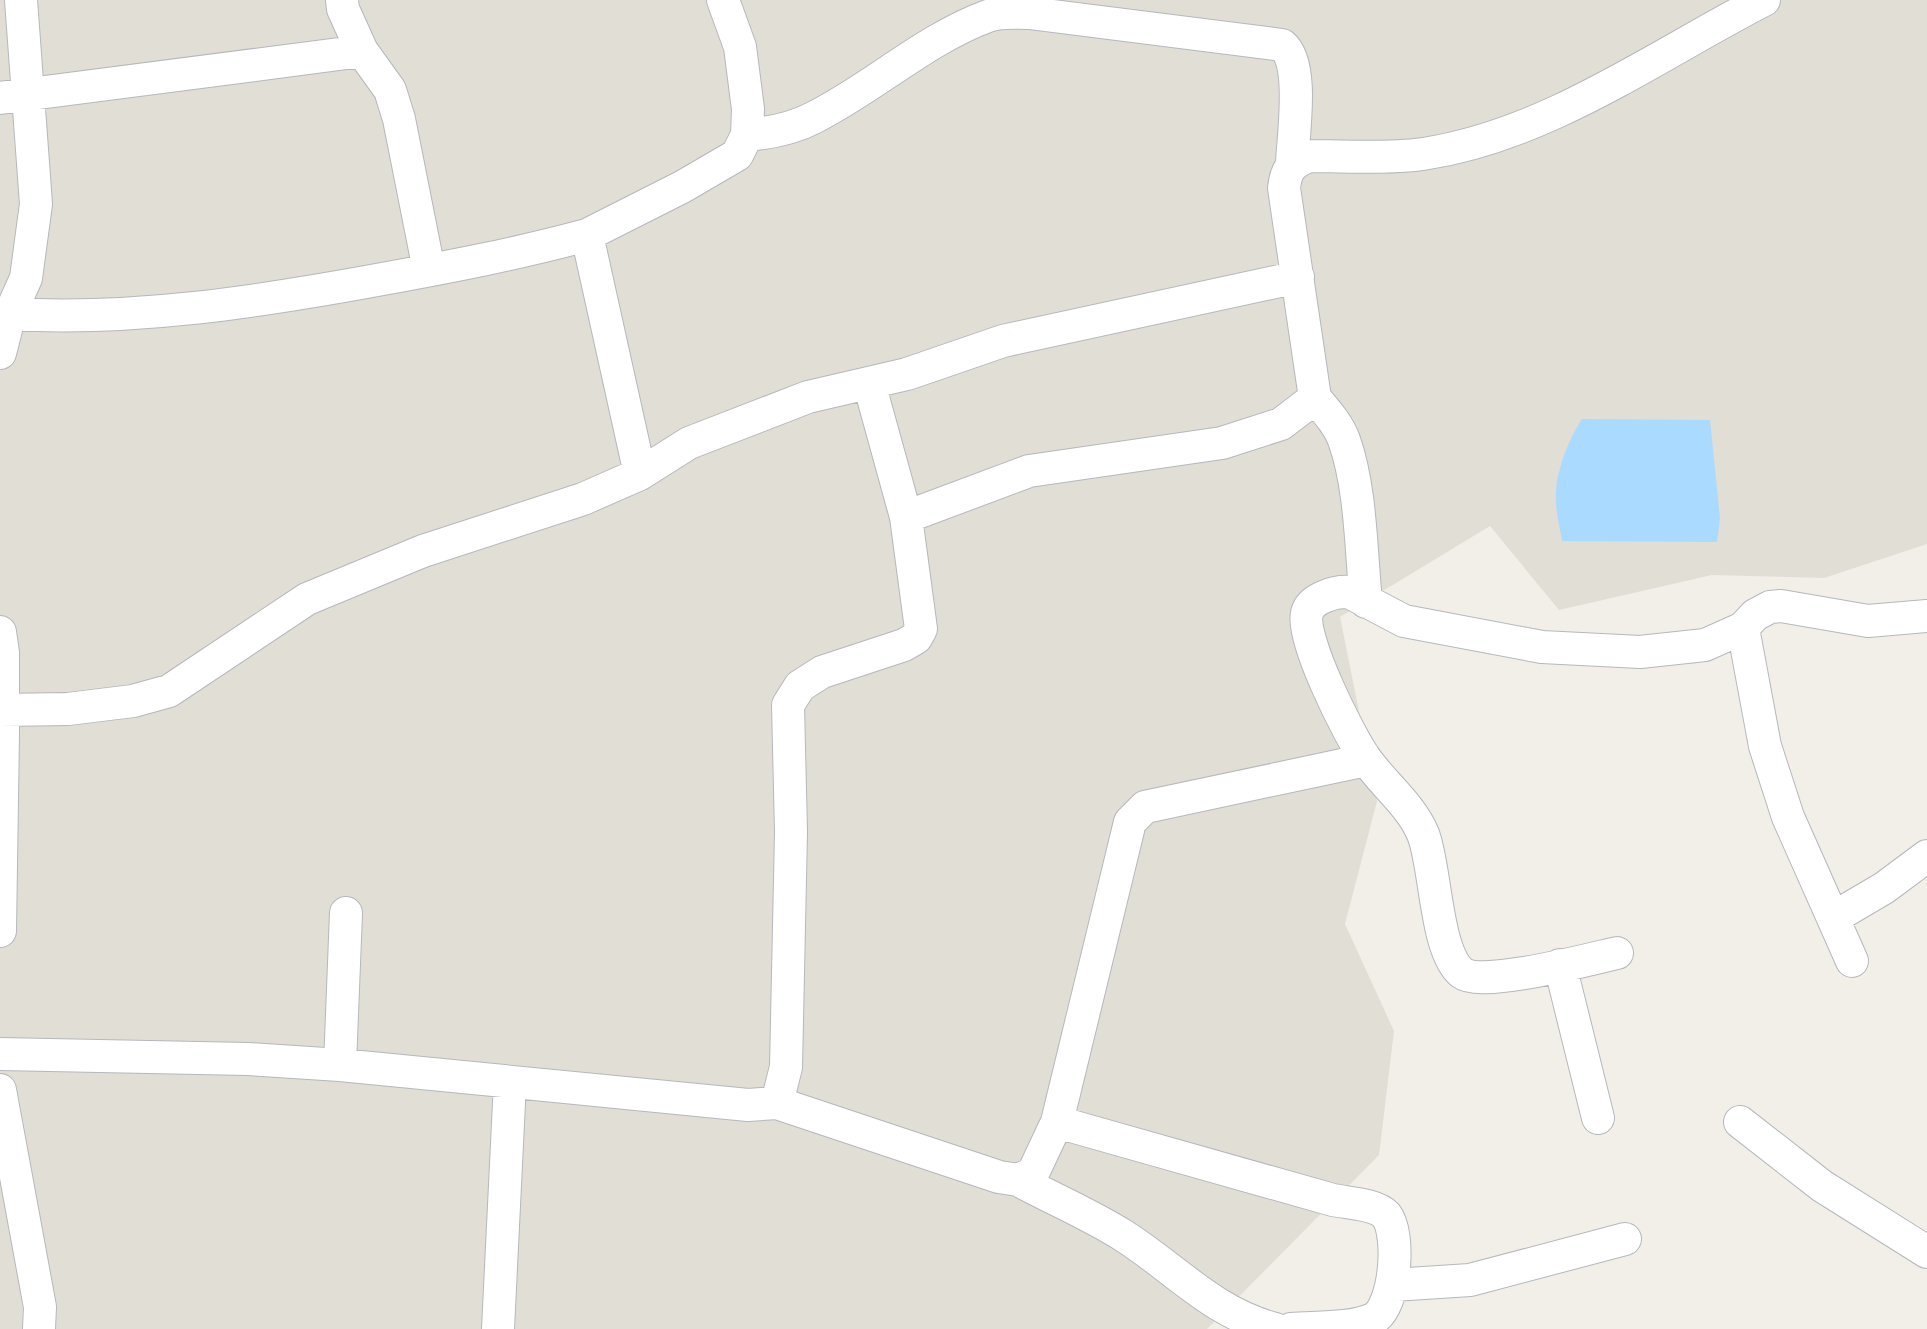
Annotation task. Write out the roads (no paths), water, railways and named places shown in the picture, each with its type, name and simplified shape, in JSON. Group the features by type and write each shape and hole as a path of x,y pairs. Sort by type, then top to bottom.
{"street":[{"path":"0,353 10,314 26,278 36,204 14,96 21,0"},
{"path":"342,0 343,9 362,51 390,90 399,119 429,270"},
{"path":"10,314 60,317 165,311 317,291 519,253 587,236 682,187 737,155 747,135 747,109 740,47 723,0"},
{"path":"1292,163 1309,156 1424,154 1485,139 1563,110 1764,0"},
{"path":"747,135 764,133 812,119 952,33 990,16 1008,12 1282,45 1287,49 1296,68 1292,163 1285,174 1284,188 1316,398 1335,422 1344,440 1354,484 1366,602"},
{"path":"14,96 362,51"},
{"path":"587,236 640,474"},
{"path":"1,710 68,709 133,701 169,691 307,599 423,551 583,499 640,474 689,442 808,397 908,374 1003,341 1298,277"},
{"path":"777,1103 786,1067 791,832 788,705 800,686 822,672 904,645 916,638 921,629 906,517 868,383"},
{"path":"906,517 1029,471 1222,443 1281,424 1316,398"},
{"path":"1617,953 1495,976 1475,978 1461,973 1445,943 1424,835 1412,815 1366,760 1342,722 1310,639 1306,616 1308,609 1323,598 1340,592 1349,592 1404,621 1542,647 1640,652 1706,645 1743,628 1755,615 1770,607 1781,606 1868,621 1927,616"},
{"path":"1743,628 1768,756 1788,817 1852,961"},
{"path":"0,632 3,653 0,931"},
{"path":"1018,1180 1032,1173 1057,1122 1130,822 1145,807 1366,760"},
{"path":"1833,918 1884,888 1927,856"},
{"path":"340,1065 346,913"},
{"path":"1560,965 1598,1118"},
{"path":"0,1054 248,1059 340,1065 748,1105 777,1103 999,1177 1018,1180 1124,1236 1224,1310 1247,1322 1275,1329"},
{"path":"498,1329 510,1082"},
{"path":"0,1090 40,1307 39,1329"},
{"path":"1057,1122 1333,1200 1376,1209 1386,1214 1391,1224 1393,1285 1387,1303 1376,1318 1360,1324 1291,1329"},
{"path":"1740,1122 1822,1186 1927,1252"},
{"path":"1393,1285 1470,1280 1625,1239"}],"water":[{"path":"1582,419 1710,420 1720,518 1717,542 1562,541 1556,504 1557,482 1571,438"}]}
